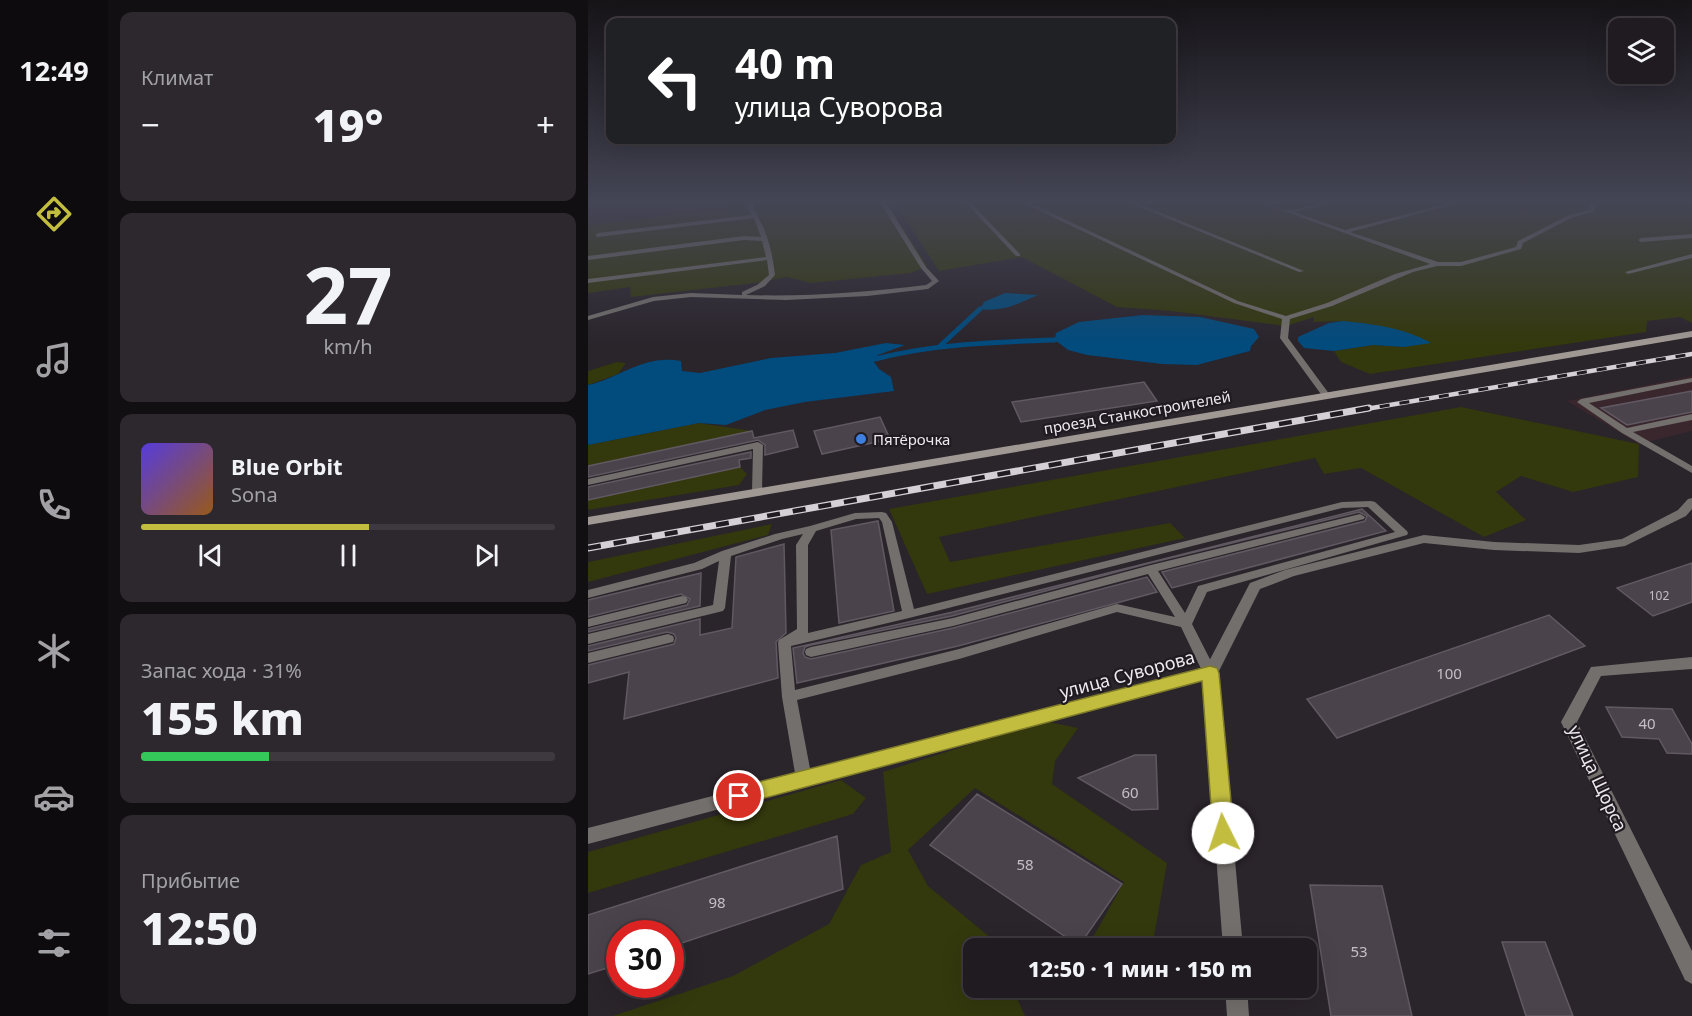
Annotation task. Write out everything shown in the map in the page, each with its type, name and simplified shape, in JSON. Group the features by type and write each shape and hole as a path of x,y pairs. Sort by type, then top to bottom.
{"main road":[{"name":"проезд Станкостроителей","path":"588,521 1692,334"}],"street":[{"name":"улица Суворова","path":"588,836 1210,673 1255,586 1290,573 1424,539 1494,546 1579,549 1625,542 1682,513 1692,502"},
{"name":"улица Щорса","path":"1692,663 1596,671 1569,722 1692,973"},
{"path":"1210,673 1232,938"},
{"path":"1237,998 1238,1016"}],"lane":[{"path":"588,258 663,248"},
{"path":"735,296 753,291 769,280 772,275 766,248"},
{"path":"588,318 653,299 692,295 786,298 867,294 927,287 936,281 924,268 912,248"},
{"path":"1011,248 1017,255"},
{"path":"1122,248 1236,302 1286,318 1333,303 1385,279 1416,268 1437,264 1461,264 1518,248"},
{"path":"1243,248 1301,272"},
{"path":"1394,248 1437,264"},
{"path":"1628,272 1692,256"},
{"path":"588,281 769,258"},
{"path":"1286,318 1284,338 1326,395"},
{"path":"1692,380 1581,402 1692,470"},
{"path":"1625,431 1692,417"},
{"path":"588,482 758,445 757,491"},
{"path":"784,643 909,614 1342,505 1371,504 1403,533 1202,589 1186,624"},
{"path":"588,594 698,566 778,536 812,530 855,516 882,515 887,522 909,614"},
{"path":"811,652 953,622 1151,569 1360,517"},
{"path":"784,643 803,631 802,546 812,530"},
{"path":"588,639 719,608 726,554"},
{"path":"1151,569 1186,624 1210,673"},
{"path":"588,623 682,600"},
{"path":"789,697 959,654 1117,608 1186,624"},
{"path":"588,658 668,639"},
{"path":"784,643 789,697 804,779"}],"shaded area":[{"path":"1692,376 1692,431 1639,444 1567,401"}],"green space":[{"path":"588,248 916,248 927,266 911,273 811,283 787,277 755,283 631,297 630,287 588,293"},
{"path":"924,248 1692,248 1692,323 1680,317 1647,321 1646,332 1370,374 1341,362 1334,351 1373,345 1404,347 1343,321 1313,322 1314,317 1286,326 1171,311 1117,307 1022,257 939,271"},
{"path":"617,362 626,363 618,374 588,385 588,371"},
{"path":"1461,407 1639,444 1638,477 1573,492 1521,476 1496,492 1526,520 1484,537 1361,468 1324,474 1315,458 939,537 950,562 1170,523 1185,538 927,594 889,509"},
{"path":"699,423 752,431 588,466 588,445"},
{"path":"740,467 747,474 739,485 588,510 588,500"},
{"path":"772,524 768,535 588,582 588,562"},
{"path":"1044,721 1078,728 1055,761 1052,784 1167,863 1154,938 1093,938 1124,882 975,788 908,850 928,886 991,938 963,938 963,998 1017,998 1025,1016 613,1016 667,998 684,998 684,992 733,976 829,924 861,865 891,852 883,772"},
{"path":"841,780 866,798 853,814 588,893 588,852"}],"water":[{"path":"1005,293 1038,295 1003,308 980,309 984,302"},
{"path":"1143,315 1200,317 1254,329 1259,337 1251,346 1250,351 1197,365 1162,364 1087,355 1068,350 1055,340 1056,333 1079,322"},
{"path":"1343,321 1400,330 1431,343 1404,347 1373,345 1334,351 1304,348 1298,341 1298,337 1329,323"},
{"path":"886,343 905,345 878,355 874,362 879,369 891,377 894,391 805,402 765,410 726,425 699,423 588,445 588,385 644,363 681,361 682,371 700,373 771,358 835,353"}],"building":[{"path":"1144,382 1157,401 1021,422 1012,402"},
{"path":"1692,391 1692,412 1627,425 1601,408"},
{"path":"880,417 890,439 822,454 814,431"},
{"path":"793,430 798,447 765,455 765,445 758,440 588,477 588,466 752,431 754,438"},
{"path":"751,452 751,458 739,460 740,467 588,500 588,487"},
{"path":"1362,509 1386,531 1172,588 1162,572 1365,521 1367,516 1359,512 1150,563 952,616 811,645 805,647 803,653 805,657 811,659 953,628 1147,577 1157,592 958,646 797,683 793,648 953,612"},
{"path":"878,521 894,611 839,623 831,530"},
{"path":"784,544 786,633 776,642 778,678 624,719 629,672 588,683 588,665 674,644 676,638 674,634 667,632 588,651 588,646 700,619 700,635 732,628 736,557"},
{"path":"1692,563 1692,602 1653,616 1617,588"},
{"path":"701,573 700,606 588,632 588,629 687,605 690,599 681,594 588,617 588,600"},
{"path":"1549,615 1585,646 1337,738 1307,699"},
{"path":"1606,707 1672,709 1692,744 1692,754 1667,753 1659,739 1622,737"},
{"path":"1135,755 1156,755 1158,809 1132,810 1078,778"},
{"path":"977,794 1122,884 1085,938 1067,938 930,845"},
{"path":"837,836 843,889 684,942 684,920 606,920 606,968 588,974 588,915"},
{"path":"1310,885 1382,886 1412,1016 1331,1016"},
{"path":"1502,942 1545,942 1573,1016 1526,1016"}],"waterway":[{"path":"940,346 980,309"},
{"path":"875,359 942,347 1055,340"}],"railway":[{"path":"1360,410 1692,354"},
{"path":"588,548 1369,408"}],"place":[{"name":"Пятёрочка","path":"861,439"}],"route":[{"path":"739,796 1210,673 1223,833"}]}
